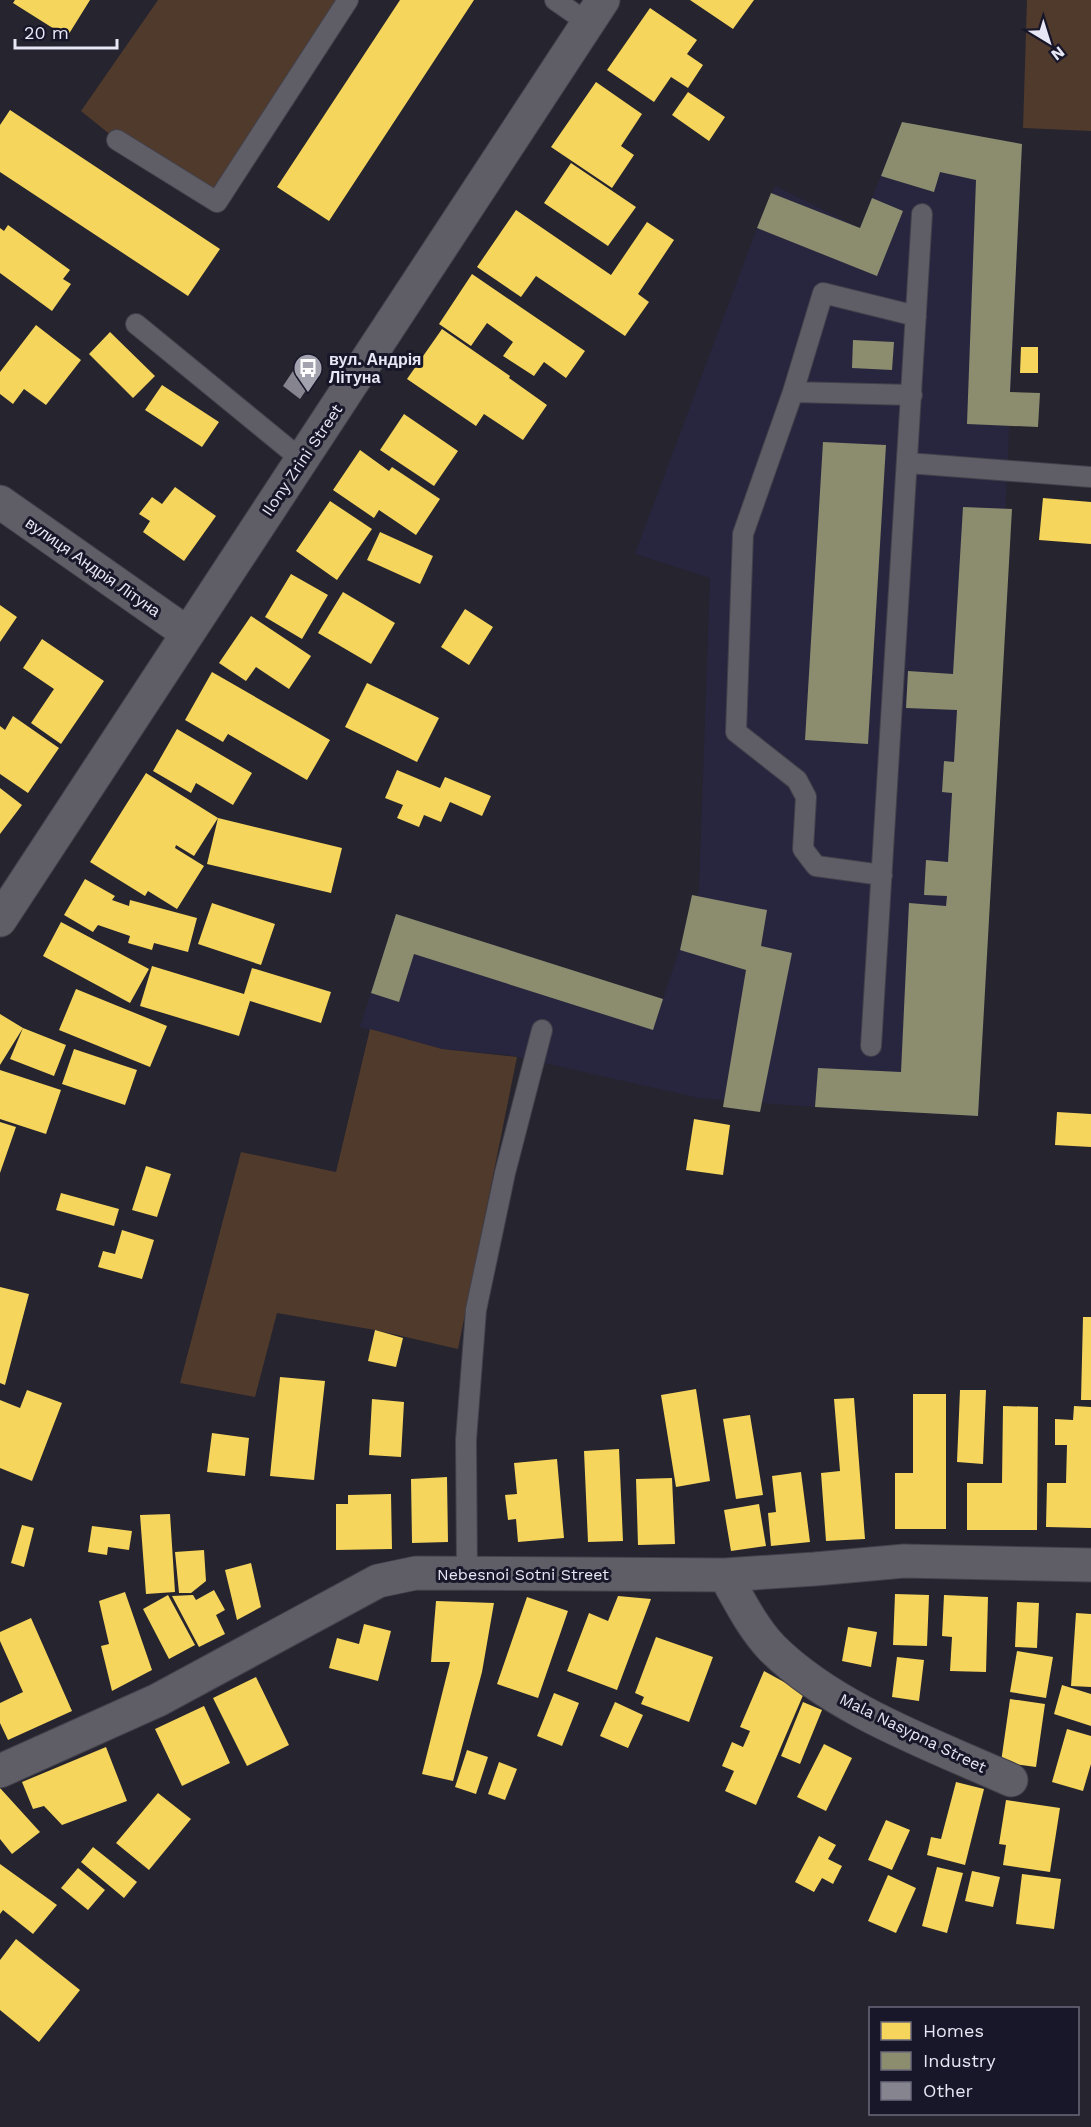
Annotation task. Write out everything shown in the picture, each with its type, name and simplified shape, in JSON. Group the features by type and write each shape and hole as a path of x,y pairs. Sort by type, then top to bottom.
{"street":[{"name":"Ilony Zrini Street","path":"0,920 596,11"},
{"name":"вулиця Андрія Літуна","path":"0,502 187,633"},
{"name":"Nebesnoi Sotni Street","path":"0,1771 158,1700 378,1581 416,1573 725,1575 904,1561 1091,1564"},
{"name":"Mala Nasypna Street","path":"725,1575 747,1616 771,1647 802,1673 854,1707 1011,1780"}],"lane":[{"path":"117,140 217,202 348,0"},
{"path":"555,0 596,11"},
{"path":"871,1046 922,214"},
{"path":"882,875 816,866 803,849 806,797 797,780 736,732 743,534 793,392 823,293 916,316"},
{"path":"136,324 302,460"},
{"path":"793,392 912,395"},
{"path":"908,464 1091,477"},
{"path":"467,1574 466,1440 476,1310 505,1173 542,1030"}],"shaded area":[{"path":"158,0 348,0 217,202 117,140 81,111"},
{"path":"1027,0 1091,0 1091,131 1023,128"},
{"path":"902,122 1022,144 978,1116 699,1098 509,1055 442,1049 360,1027 396,914 663,999 699,890 710,578 635,554 757,228 775,186 860,228"},
{"path":"370,1029 442,1049 517,1057 458,1349 375,1330 277,1313 255,1397 180,1383 241,1152 336,1172"}],"building: Homes":[{"path":"15,0 90,0 67,37 13,3"},
{"path":"400,0 474,0 329,221 277,187"},
{"path":"690,0 754,0 733,29"},
{"path":"650,8 697,40 687,54 703,65 688,88 671,77 654,102 607,70"},
{"path":"596,82 642,114 621,146 634,155 612,188 551,147"},
{"path":"688,92 725,117 709,141 672,115"},
{"path":"10,110 220,249 188,296 0,172 0,125"},
{"path":"571,163 636,207 608,246 544,203"},
{"path":"516,210 611,275 647,222 674,240 638,294 649,302 625,336 536,276 521,297 477,267"},
{"path":"8,225 70,270 63,279 71,284 52,311 0,273 0,228 4,231"},
{"path":"472,274 585,351 566,378 544,362 534,376 503,356 513,342 487,323 471,346 439,324"},
{"path":"36,325 81,360 46,405 24,389 13,404 0,394 0,372"},
{"path":"442,329 547,405 523,440 484,414 476,426 407,379"},
{"path":"110,332 155,376 133,398 89,354"},
{"path":"1021,347 1038,347 1038,373 1020,373"},
{"path":"162,385 219,422 202,447 145,410"},
{"path":"404,414 458,451 434,486 380,450"},
{"path":"360,450 389,471 392,467 440,499 416,535 379,510 374,518 333,490"},
{"path":"175,487 216,516 184,561 143,532 150,521 139,514 152,497 162,504"},
{"path":"1043,498 1091,502 1091,544 1039,540"},
{"path":"330,501 372,529 337,580 296,551"},
{"path":"380,532 433,556 420,584 367,560"},
{"path":"291,574 328,595 302,639 265,617"},
{"path":"343,592 395,623 371,664 318,633"},
{"path":"0,605 17,617 0,642"},
{"path":"465,609 493,627 469,665 441,647"},
{"path":"251,616 311,656 289,689 256,667 246,681 219,663"},
{"path":"42,639 104,681 61,744 31,723 54,689 23,668"},
{"path":"212,672 330,740 307,780 228,734 223,742 185,720"},
{"path":"367,683 439,718 417,762 345,727"},
{"path":"13,716 59,748 28,793 0,774 0,726 5,730"},
{"path":"177,729 252,773 233,805 196,783 191,793 153,771"},
{"path":"397,770 440,788 445,777 491,796 482,816 450,802 441,822 424,815 419,827 397,818 403,805 385,798"},
{"path":"146,773 218,818 194,856 176,845 175,848 204,866 177,909 148,891 145,896 90,862"},
{"path":"0,788 22,805 0,834"},
{"path":"218,818 342,848 331,893 207,864"},
{"path":"85,879 115,896 112,900 129,906 130,900 197,918 188,952 154,943 152,950 128,943 130,936 98,925 93,932 64,915"},
{"path":"212,903 275,924 261,965 198,944"},
{"path":"61,922 149,969 130,1003 43,956"},
{"path":"152,966 244,994 252,968 331,992 321,1023 250,1001 239,1036 140,1006"},
{"path":"76,989 167,1026 150,1067 59,1030"},
{"path":"0,1014 23,1028 0,1065"},
{"path":"23,1028 66,1045 54,1076 10,1059"},
{"path":"74,1049 137,1070 125,1105 62,1084"},
{"path":"0,1070 61,1090 46,1134 0,1119"},
{"path":"1057,1112 1091,1114 1091,1147 1055,1145"},
{"path":"694,1119 730,1125 723,1175 686,1170"},
{"path":"0,1122 16,1127 0,1173"},
{"path":"146,1166 171,1174 157,1217 132,1210"},
{"path":"61,1193 119,1209 114,1226 56,1210"},
{"path":"122,1230 154,1240 142,1279 98,1267 103,1251 115,1254"},
{"path":"0,1287 29,1294 5,1385 0,1383"},
{"path":"1083,1317 1091,1317 1091,1400 1081,1400"},
{"path":"375,1330 403,1338 396,1367 368,1361"},
{"path":"280,1377 325,1381 314,1480 270,1476"},
{"path":"696,1389 710,1481 676,1487 661,1395"},
{"path":"27,1390 62,1403 32,1481 0,1468 0,1400 20,1408"},
{"path":"960,1390 986,1390 983,1464 957,1462"},
{"path":"913,1394 946,1394 946,1529 895,1529 895,1473 913,1473"},
{"path":"854,1398 865,1539 826,1541 821,1473 840,1471 834,1399"},
{"path":"372,1399 404,1402 401,1457 369,1455"},
{"path":"1003,1406 1038,1407 1037,1530 967,1530 967,1483 1002,1483"},
{"path":"1074,1406 1091,1407 1091,1528 1046,1527 1047,1483 1066,1483 1067,1445 1055,1445 1055,1419 1073,1420"},
{"path":"750,1415 763,1495 736,1499 723,1419"},
{"path":"212,1433 249,1438 245,1476 207,1472"},
{"path":"619,1449 623,1541 588,1542 584,1451"},
{"path":"557,1459 564,1538 518,1542 516,1519 508,1520 505,1495 517,1494 514,1463"},
{"path":"801,1472 810,1542 771,1546 768,1513 776,1512 772,1476"},
{"path":"447,1477 448,1542 412,1543 411,1479"},
{"path":"672,1478 675,1544 638,1545 636,1479"},
{"path":"391,1494 392,1549 336,1550 336,1504 348,1504 348,1495"},
{"path":"759,1504 766,1546 731,1551 724,1510"},
{"path":"170,1514 175,1592 146,1594 140,1515"},
{"path":"22,1525 34,1528 24,1567 11,1563"},
{"path":"92,1526 132,1531 129,1550 108,1547 107,1555 88,1552"},
{"path":"204,1550 206,1581 191,1593 179,1593 175,1552"},
{"path":"251,1563 261,1607 237,1620 225,1570"},
{"path":"214,1590 225,1610 216,1615 225,1634 199,1647 172,1596 193,1595 196,1600"},
{"path":"125,1592 152,1670 112,1691 101,1646 109,1644 99,1601"},
{"path":"895,1594 929,1595 927,1646 893,1645"},
{"path":"168,1595 195,1645 169,1659 143,1609"},
{"path":"944,1595 988,1597 986,1672 950,1671 952,1637 942,1636"},
{"path":"618,1596 651,1599 617,1690 567,1671 589,1613 608,1621"},
{"path":"527,1597 568,1611 538,1698 497,1684"},
{"path":"436,1601 494,1603 482,1672 453,1781 422,1774 450,1662 431,1662"},
{"path":"1017,1602 1039,1603 1037,1648 1015,1647"},
{"path":"1076,1613 1091,1614 1091,1687 1071,1686"},
{"path":"31,1618 72,1711 8,1740 0,1723 0,1703 23,1692 0,1641 0,1632"},
{"path":"364,1624 391,1631 378,1681 329,1668 337,1638 359,1644"},
{"path":"848,1627 877,1632 871,1667 842,1661"},
{"path":"656,1637 713,1657 689,1722 641,1704 644,1697 635,1693"},
{"path":"1017,1651 1053,1657 1046,1698 1010,1692"},
{"path":"897,1657 924,1660 919,1701 892,1697"},
{"path":"764,1671 804,1693 756,1805 725,1791 734,1771 722,1766 732,1742 743,1747 750,1731 740,1727"},
{"path":"256,1677 289,1745 247,1766 213,1698"},
{"path":"1062,1685 1091,1694 1091,1726 1054,1714"},
{"path":"554,1693 579,1703 562,1746 537,1736"},
{"path":"1010,1699 1045,1704 1036,1767 1001,1762"},
{"path":"615,1702 643,1715 628,1748 600,1736"},
{"path":"803,1702 822,1710 800,1764 781,1756"},
{"path":"204,1706 230,1763 182,1786 155,1729"},
{"path":"1067,1729 1091,1736 1091,1764 1083,1791 1052,1782"},
{"path":"824,1744 852,1758 826,1811 797,1797"},
{"path":"106,1747 127,1801 62,1825 44,1806 33,1809 22,1782"},
{"path":"467,1750 488,1757 476,1794 455,1787"},
{"path":"499,1762 517,1769 505,1800 488,1794"},
{"path":"956,1782 984,1789 965,1865 927,1855 931,1837 941,1839"},
{"path":"0,1788 40,1832 12,1854 0,1839"},
{"path":"158,1793 191,1819 149,1870 116,1843"},
{"path":"1006,1800 1060,1808 1050,1872 1003,1865 1006,1845 999,1844"},
{"path":"886,1820 910,1830 892,1870 868,1860"},
{"path":"819,1836 836,1845 828,1859 842,1866 833,1884 822,1878 814,1892 795,1882"},
{"path":"93,1847 137,1882 124,1898 81,1862"},
{"path":"0,1864 57,1905 33,1934 3,1910 0,1914"},
{"path":"937,1867 963,1873 947,1933 922,1926"},
{"path":"78,1868 105,1890 88,1910 61,1888"},
{"path":"972,1871 1000,1877 993,1907 965,1901"},
{"path":"1022,1874 1061,1879 1054,1929 1016,1924"},
{"path":"888,1875 916,1888 896,1933 868,1921"},
{"path":"16,1939 80,1990 39,2042 0,2010 0,1960"}],"building: Industry":[{"path":"902,122 1022,144 1010,392 1040,393 1038,427 967,424 976,180 940,172 934,192 881,176"},
{"path":"771,193 860,228 872,198 903,211 877,276 757,228"},
{"path":"853,340 894,342 892,370 852,368"},
{"path":"823,442 886,445 868,744 805,740"},
{"path":"963,507 1012,509 978,1116 815,1107 818,1068 901,1072 909,903 946,906 947,896 924,895 926,860 948,862 952,793 942,792 944,761 954,762 957,710 906,708 908,671 953,674"},
{"path":"692,895 767,910 761,946 792,953 760,1112 723,1107 746,970 680,950"},
{"path":"396,914 663,999 653,1030 414,954 399,1002 371,993"}],"building: Other":[{"path":"293,371 311,383 300,399 283,386"}],"place":[{"name":"вул. Андрія Літуна","path":"308,394"}]}
